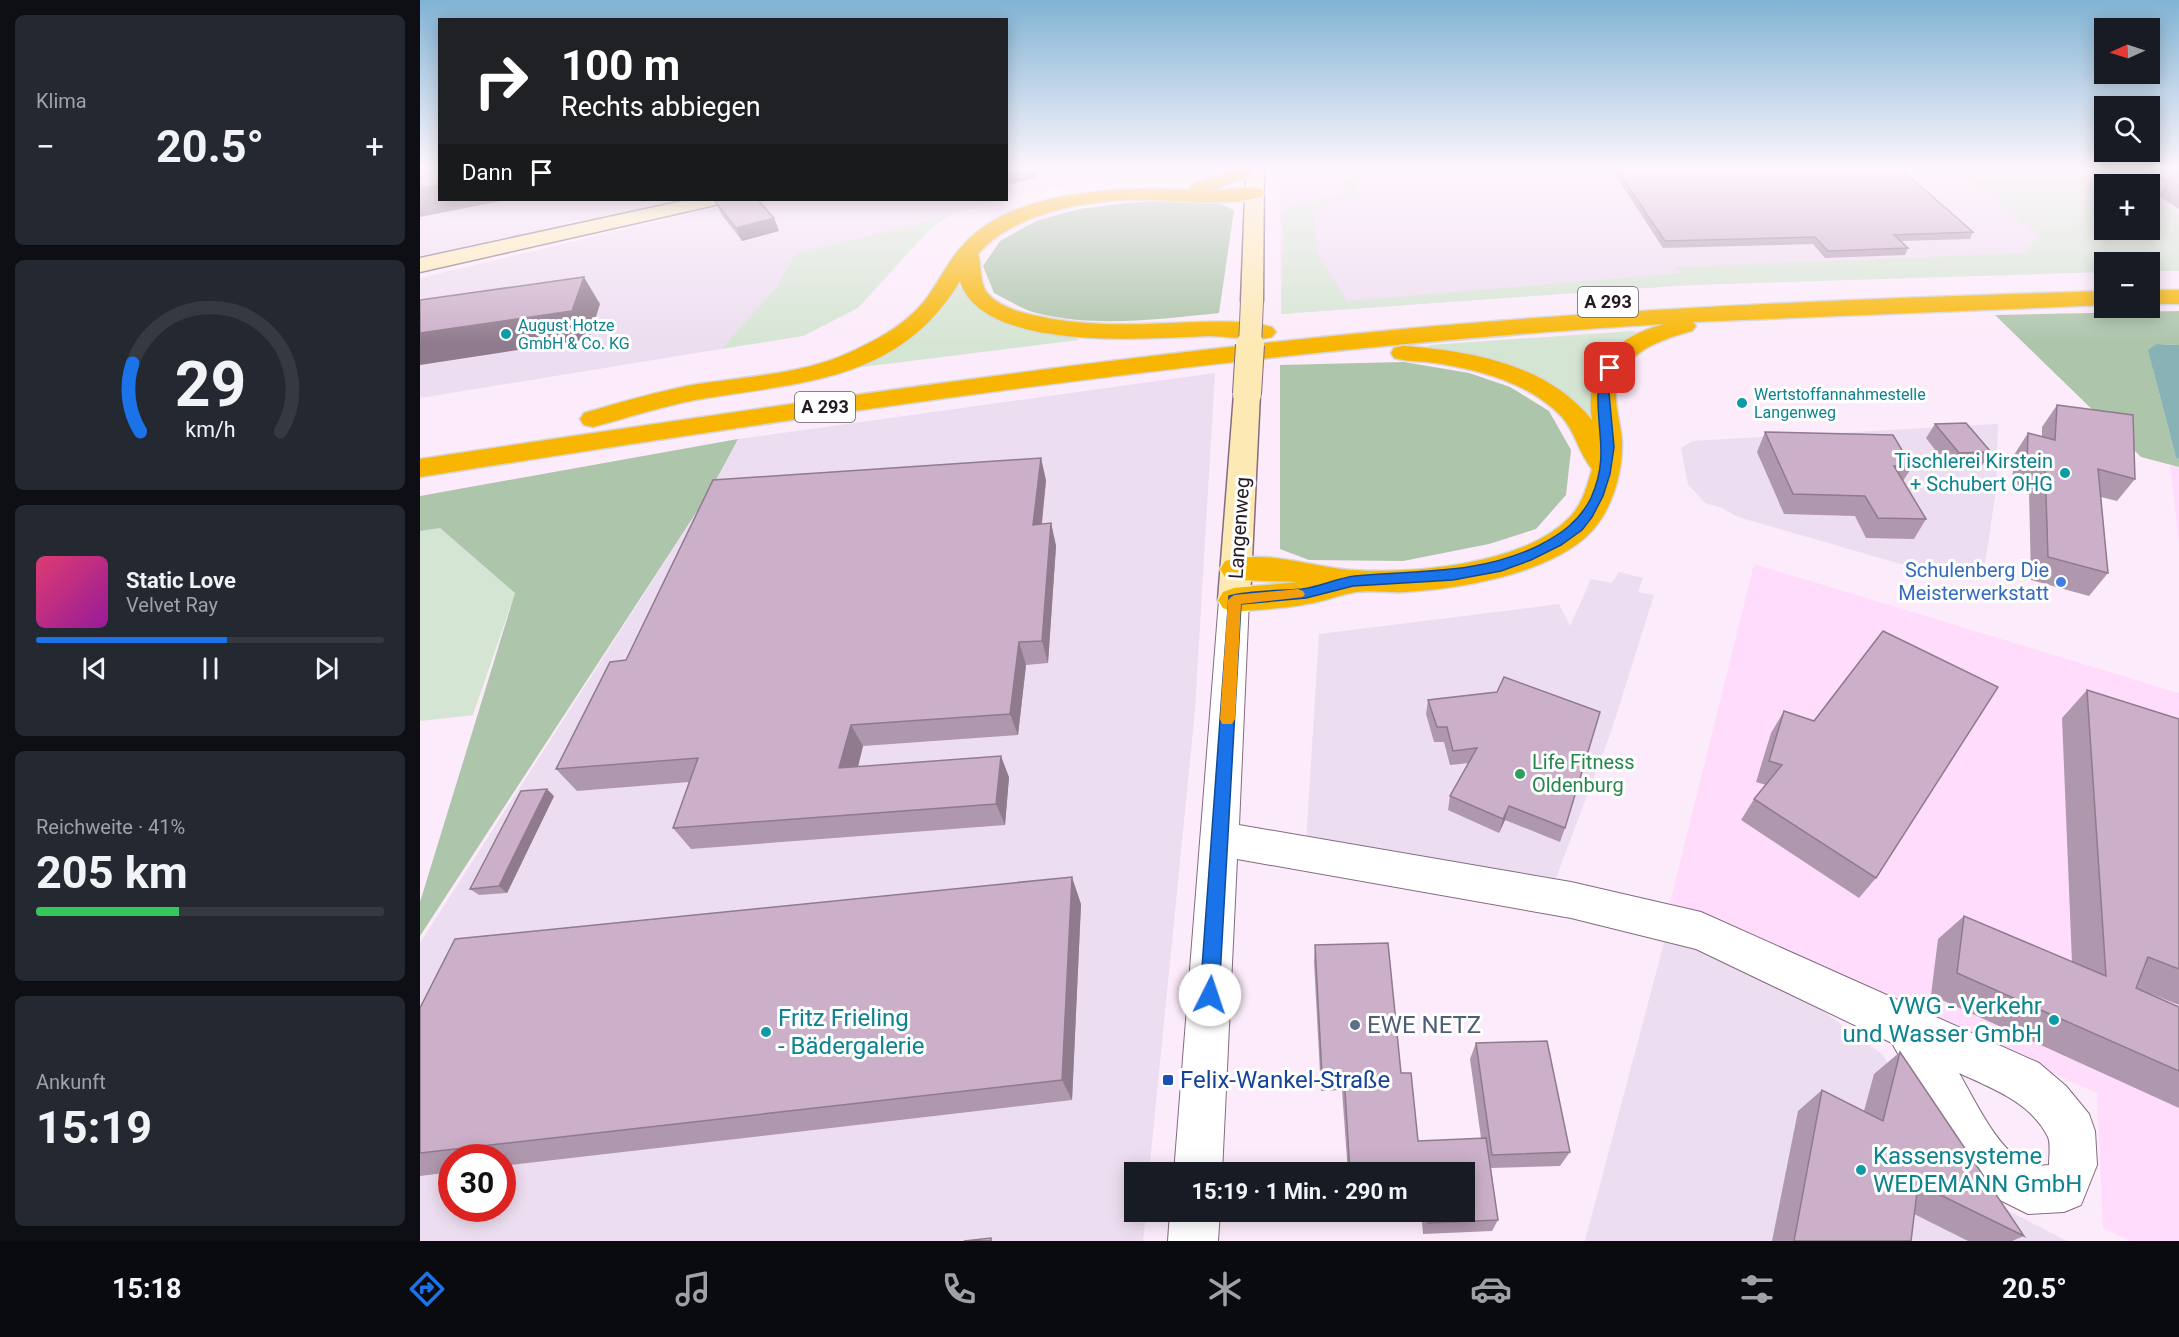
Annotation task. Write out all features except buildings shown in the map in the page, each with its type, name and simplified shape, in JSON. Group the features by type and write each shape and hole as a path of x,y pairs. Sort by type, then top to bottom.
{"highway":[{"path":"593,418 668,397 796,378 864,356 886,344 923,318 950,278 982,238 999,228"},
{"path":"968,256 970,277 975,291 984,302 998,311 1040,324 1082,332 1134,333 1221,329 1264,332"},
{"name":"A 293","path":"420,446 593,418 913,375 1264,332 1636,301 1797,291 2094,283"},
{"path":"2160,283 2179,283"},
{"path":"2160,297 2179,297"},
{"name":"A 293","path":"420,468 686,426 944,390 1324,345 1617,319 1855,306 2094,298"},
{"path":"1235,584 1306,593 1353,581 1453,576 1496,567 1526,557 1557,542 1578,528 1597,496 1604,474 1608,447 1604,416 1605,380 1610,368 1623,353 1654,334 1693,325 1833,314 1855,306"},
{"path":"1231,356 1261,360 1316,354 1383,352 1442,356 1477,362 1530,382 1565,405 1593,440 1604,474"}],"street":[{"path":"420,265 586,228"},
{"name":"Langenweg","path":"1199,1162 1221,839 1252,301 1253,228"},
{"path":"1221,839 1570,900 1701,931 1907,1028"},
{"path":"1193,1241 1194,1222"}],"shaded area":[{"path":"420,228 549,228 420,256"},
{"path":"631,228 908,228 795,253 778,285 721,349 420,398 420,278"},
{"path":"932,228 858,308 803,336 721,349 778,285 795,253 900,229"},
{"path":"1024,228 1231,228 1219,313 1128,321 1059,318 1020,307 994,293 983,266 1000,241"},
{"path":"1280,228 2094,228 2094,240 2160,240 2160,228 2179,228 2179,271 2160,271 2160,252 2094,252 2094,272 1865,276 1625,289 1281,314"},
{"path":"1284,228 1315,228 1318,255 1347,301 1681,273 1675,267 2025,253 2039,235 2030,228 2094,228 2094,240 2160,240 2160,228 2179,228 2179,271 2160,271 2160,252 2094,252 2094,272 1688,285 1281,314"},
{"path":"955,284 959,285 969,299 982,310 996,318 1027,329 1078,338 1078,340 854,368 884,353 926,325 947,300"},
{"path":"2160,311 2179,311 2179,345 2157,344 2153,369 2176,458 2179,459 2179,467 2141,457 1995,315 2094,313 2094,318 2160,318"},
{"path":"1633,331 1642,334 1605,359 1598,426 1558,390 1428,349 1429,345"},
{"path":"2157,344 2179,345 2179,459 2176,458 2148,350"},
{"path":"1404,362 1469,373 1510,387 1549,411 1571,450 1566,495 1536,529 1489,544 1403,561 1309,560 1280,549 1280,365"},
{"path":"1215,373 1195,710 1150,1162 1124,1162 1124,1222 1145,1222 1143,1241 420,1241 420,943 709,493 738,439"},
{"path":"1998,424 1996,490 1984,570 1970,579 1946,577 1738,517 1722,508 1705,503 1688,484 1681,448 1693,441"},
{"path":"738,439 709,493 420,936 420,902 515,593 440,528 420,531 420,496"},
{"path":"2170,465 2179,467 2179,543"},
{"path":"440,528 515,593 473,715 420,721 420,531"},
{"path":"1754,564 2179,693 2179,1241 2130,1241 2103,1228 2097,1093 1670,903"},
{"path":"1619,572 1643,578 1638,592 1654,595 1612,729 1556,878 1306,842 1319,634 1559,604 1570,626 1591,579 1612,583"},
{"path":"1669,924 1738,949 1882,1054 1970,1191 2067,1241 1585,1241"}],"slow traffic":[{"path":"1227,719 1234,600 1298,594"}],"place":[{"name":"August Hotze GmbH & Co. KG","path":"506,334"},
{"name":"Wertstoffannahmestelle Langenweg","path":"1742,403"},
{"name":"Tischlerei Kirstein + Schubert OHG","path":"2065,473"},
{"name":"Schulenberg Die Meisterwerkstatt","path":"2061,582"},
{"name":"Life Fitness Oldenburg","path":"1520,774"},
{"name":"VWG - Verkehr und Wasser GmbH","path":"2054,1020"},
{"name":"EWE NETZ","path":"1355,1025"},
{"name":"Fritz Frieling - Bädergalerie","path":"766,1032"},
{"name":"Felix-Wankel-Straße","path":"1168,1080"},
{"name":"Kassensysteme WEDEMANN GmbH","path":"1861,1170"}],"route":[{"path":"1210,995 1234,600 1306,593 1353,581 1453,576 1496,567 1526,557 1557,542 1578,528 1588,514 1604,474 1608,447 1603,393 1610,368"}]}
